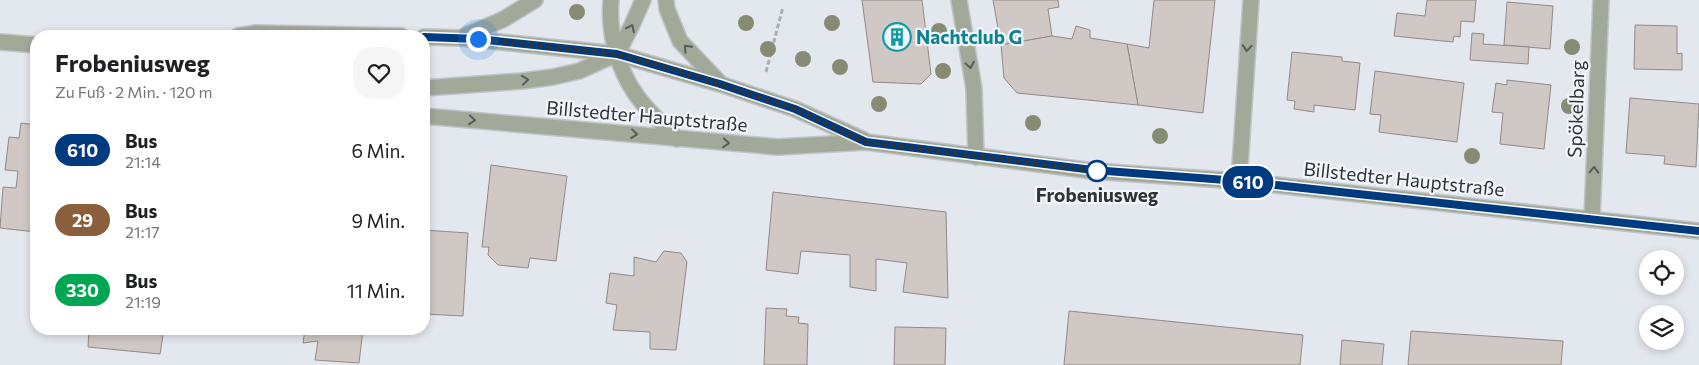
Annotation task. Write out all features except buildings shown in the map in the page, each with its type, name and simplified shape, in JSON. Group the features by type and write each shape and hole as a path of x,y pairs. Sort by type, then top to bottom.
{"street":[{"path":"461,38 502,20 536,0"},
{"path":"611,0 612,30 617,54 626,77 637,96 677,139"},
{"path":"430,88 522,81 579,71 617,54 643,0"},
{"path":"666,0 667,9 680,41 720,84"},
{"path":"959,0 974,89 976,157"},
{"path":"1239,181 1251,0"},
{"name":"Spökelbarg","path":"1592,219 1601,0"},
{"name":"Billstedter Hauptstraße","path":"430,37 461,38 617,54 720,84 795,109 866,142"},
{"path":"0,42 30,44"},
{"name":"Billstedter Hauptstraße","path":"430,117 778,147 866,142 1093,170 1239,181 1699,231"}],"path":[{"path":"759,97 783,7"}],"bus line":[{"name":"610","path":"430,37 478,39 617,54 662,66 795,109 866,142 1093,170 1239,181 1699,231"}],"place":[{"name":"Nachtclub G","path":"897,37"},
{"name":"Frobeniusweg","path":"1097,171"}],"route":[{"path":"478,39 617,54 662,66 795,109 866,142 1097,171"}]}
